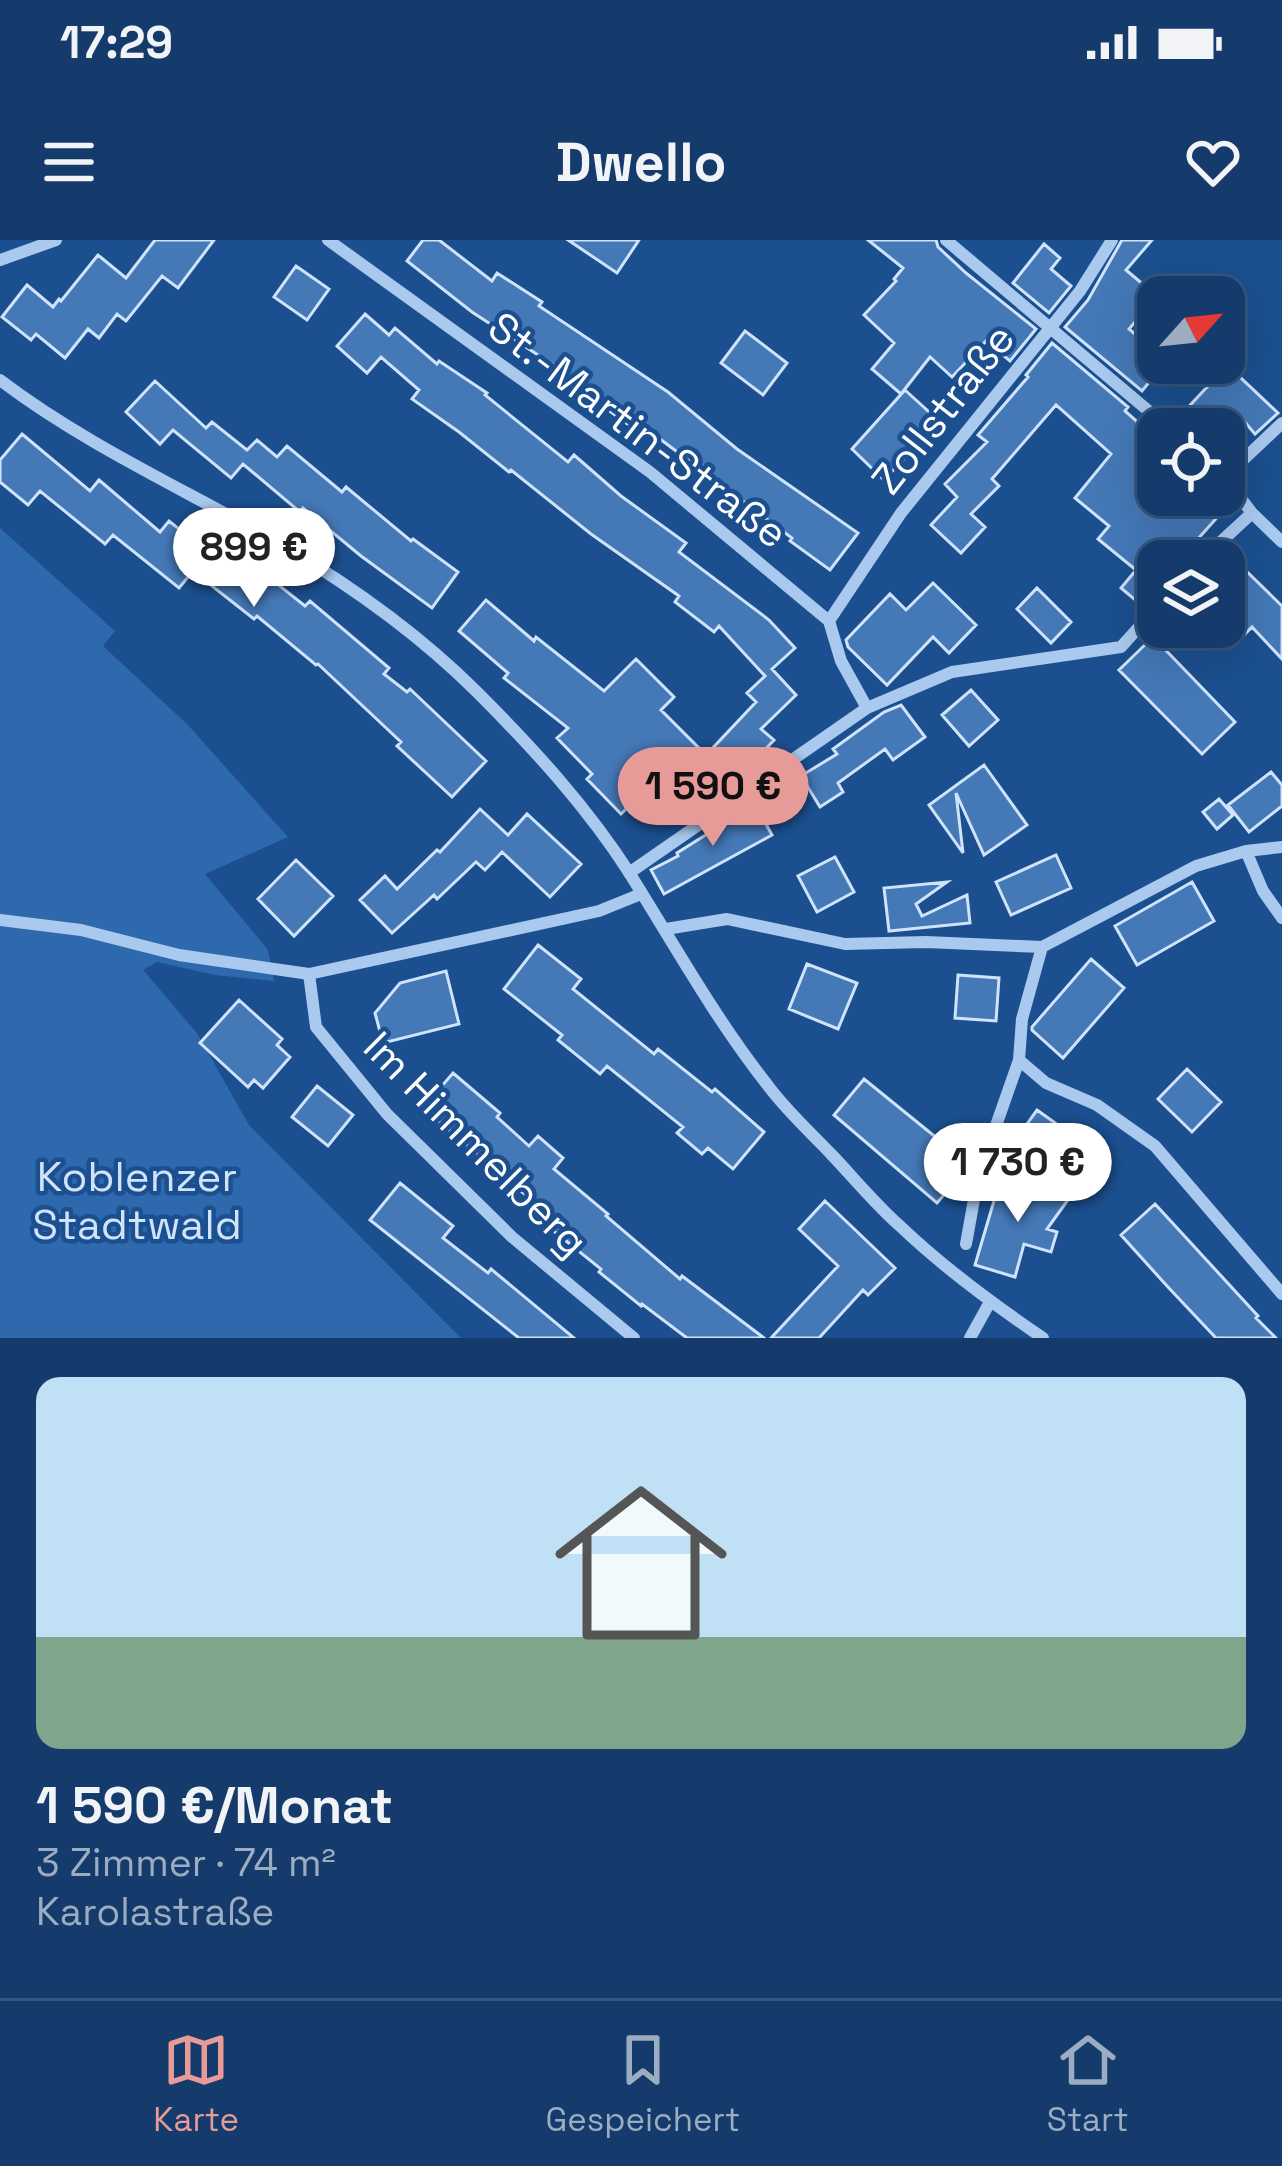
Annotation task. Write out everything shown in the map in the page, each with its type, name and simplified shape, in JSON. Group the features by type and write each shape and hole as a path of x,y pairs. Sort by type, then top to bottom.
{"street":[{"path":"0,260 56,240"},
{"name":"St.-Martin-Straße","path":"328,240 650,472 829,621 841,661 867,708"},
{"path":"946,240 1145,408"},
{"name":"Zollstraße","path":"829,621 901,513 1080,291 1112,240"},
{"path":"0,380 82,435 283,546 415,634 532,749 584,811 666,929 699,990 771,1090 899,1226 1043,1338"},
{"path":"1245,458 1282,423"},
{"path":"1245,504 1282,542"},
{"path":"1223,540 1252,513"},
{"path":"629,873 867,708 952,672 1121,647 1137,629"},
{"path":"666,929 728,919 845,944 1042,947 1196,866 1246,851 1282,847"},
{"path":"1246,851 1282,918"},
{"path":"0,920 81,930 179,955 309,974 599,911 641,894"},
{"path":"966,1244 978,1177 1019,1060 1022,1019 1042,947"},
{"name":"Im Himmelberg","path":"309,974 316,1027 387,1114 512,1237 634,1338"},
{"path":"1019,1060 1046,1083 1097,1105 1155,1146 1282,1294"},
{"path":"970,1338 991,1302"}],"green space":[{"name":"Koblenzer Stadtwald","path":"0,528 115,631 103,646 187,724 288,837 205,874 268,950 274,981 157,962 143,970 197,1033 249,1125 461,1338 0,1338"}],"building":[{"path":"155,240 214,240 178,288 162,276 126,321 117,314 99,338 88,329 65,358 36,334 31,340 2,317 27,285 53,307 98,255 126,278"},
{"path":"423,240 439,240 492,281 497,273 542,302 539,306 668,392 737,449 858,533 830,570 644,427 640,433 597,402 601,396 472,312 407,261"},
{"path":"568,240 639,240 617,273"},
{"path":"868,240 936,240 966,273 1036,329 1010,361 986,341 952,377 930,357 901,394 872,369 894,343 864,315 903,268"},
{"path":"1122,240 1152,240 1126,270 1137,279 1137,320 1129,329 1137,336 1137,384 1148,384 1142,391 1065,327 1088,300"},
{"path":"1044,244 1060,258 1051,269 1071,286 1049,313 1013,283"},
{"path":"296,266 329,289 307,320 274,297"},
{"path":"365,314 389,335 395,328 437,364 487,393 568,462 574,455 686,543 679,552 769,620 795,648 772,669 796,695 761,729 774,740 721,796 694,815 655,781 621,814 557,738 568,728 504,678 508,673 459,631 486,600 604,691 636,659 674,697 661,710 706,755 756,702 747,693 765,676 719,626 714,632 675,602 679,596 412,399 419,390 381,357 367,373 337,346"},
{"path":"745,331 787,363 763,395 721,363"},
{"path":"1052,343 1128,407 1125,411 1137,422 1137,516 1218,516 1197,540 1137,540 1137,601 1121,588 1136,570 1098,539 1109,526 1075,498 1111,454 1056,405 992,479 999,486 971,514 985,527 961,553 931,525 957,497 945,484 987,442 978,435"},
{"path":"155,381 206,428 212,422 247,450 257,440 277,457 287,446 342,492 346,487 411,541 458,572 432,608 303,508 300,512 243,464 231,478 173,430 160,444 126,412"},
{"path":"1245,382 1278,413 1255,434 1245,422 1245,408 1188,408 1207,387 1204,384"},
{"path":"905,390 939,421 884,480 852,449"},
{"path":"22,434 90,491 99,480 160,532 169,521 232,571 243,557 305,606 310,601 389,668 384,674 407,692 410,689 486,761 452,797 318,664 193,571 179,588 113,535 105,544 40,491 28,505 0,482 0,460"},
{"path":"1245,570 1282,606 1282,659 1252,627 1245,634"},
{"path":"933,583 976,625 949,653 933,637 887,685 846,640 890,594 906,610"},
{"path":"1037,588 1071,622 1051,643 1017,609"},
{"path":"1142,648 1164,648 1235,722 1202,754 1119,670"},
{"path":"971,690 998,720 969,746 942,715"},
{"path":"901,705 925,737 893,760 885,749 838,783 843,792 820,807 801,776 837,754 833,749 884,712"},
{"path":"984,765 1027,825 984,855 956,793 963,853 929,805"},
{"path":"1271,772 1282,785 1282,806 1249,832 1228,805"},
{"path":"1219,799 1233,815 1217,829 1203,812"},
{"path":"755,804 772,835 664,894 651,870"},
{"path":"480,809 508,835 527,814 581,864 550,897 502,852 485,870 476,862 392,933 360,900 385,876 397,889"},
{"path":"1056,855 1071,888 1011,915 996,882"},
{"path":"835,857 854,892 817,912 798,876"},
{"path":"296,860 333,896 294,936 258,899"},
{"path":"947,882 916,904 922,916 967,895 970,923 889,931 884,888"},
{"path":"1192,882 1214,921 1137,965 1115,926"},
{"path":"538,945 581,979 573,989 654,1054 658,1049 712,1092 715,1089 764,1132 733,1169 708,1148 702,1154 677,1133 683,1127 607,1066 600,1074 558,1040 562,1035 504,989"},
{"path":"1091,959 1124,988 1063,1058 1032,1027"},
{"path":"807,964 857,983 838,1029 789,1009"},
{"path":"446,971 459,1024 383,1043 375,1013 400,983"},
{"path":"958,975 999,978 996,1021 955,1018"},
{"path":"239,1000 282,1039 277,1045 290,1057 263,1088 254,1080 248,1087 200,1043"},
{"path":"1187,1069 1221,1102 1192,1132 1158,1099"},
{"path":"453,1073 500,1113 497,1117 529,1146 538,1136 563,1158 554,1169 606,1216 680,1279 682,1276 764,1338 687,1338 599,1272 535,1216 541,1208 423,1108"},
{"path":"864,1079 970,1165 937,1203 834,1115"},
{"path":"317,1086 353,1115 328,1146 292,1117"},
{"path":"1037,1110 1100,1155 1076,1188 1014,1142"},
{"path":"1001,1177 1070,1197 1047,1229 1057,1232 1051,1252 1024,1244 1015,1277 975,1265"},
{"path":"400,1183 453,1226 443,1238 488,1273 491,1269 574,1338 519,1338 370,1220"},
{"path":"825,1201 895,1268 868,1295 863,1290 819,1338 771,1338 838,1266 799,1229"},
{"path":"1155,1204 1276,1338 1216,1338 1167,1286 1121,1235"}]}
